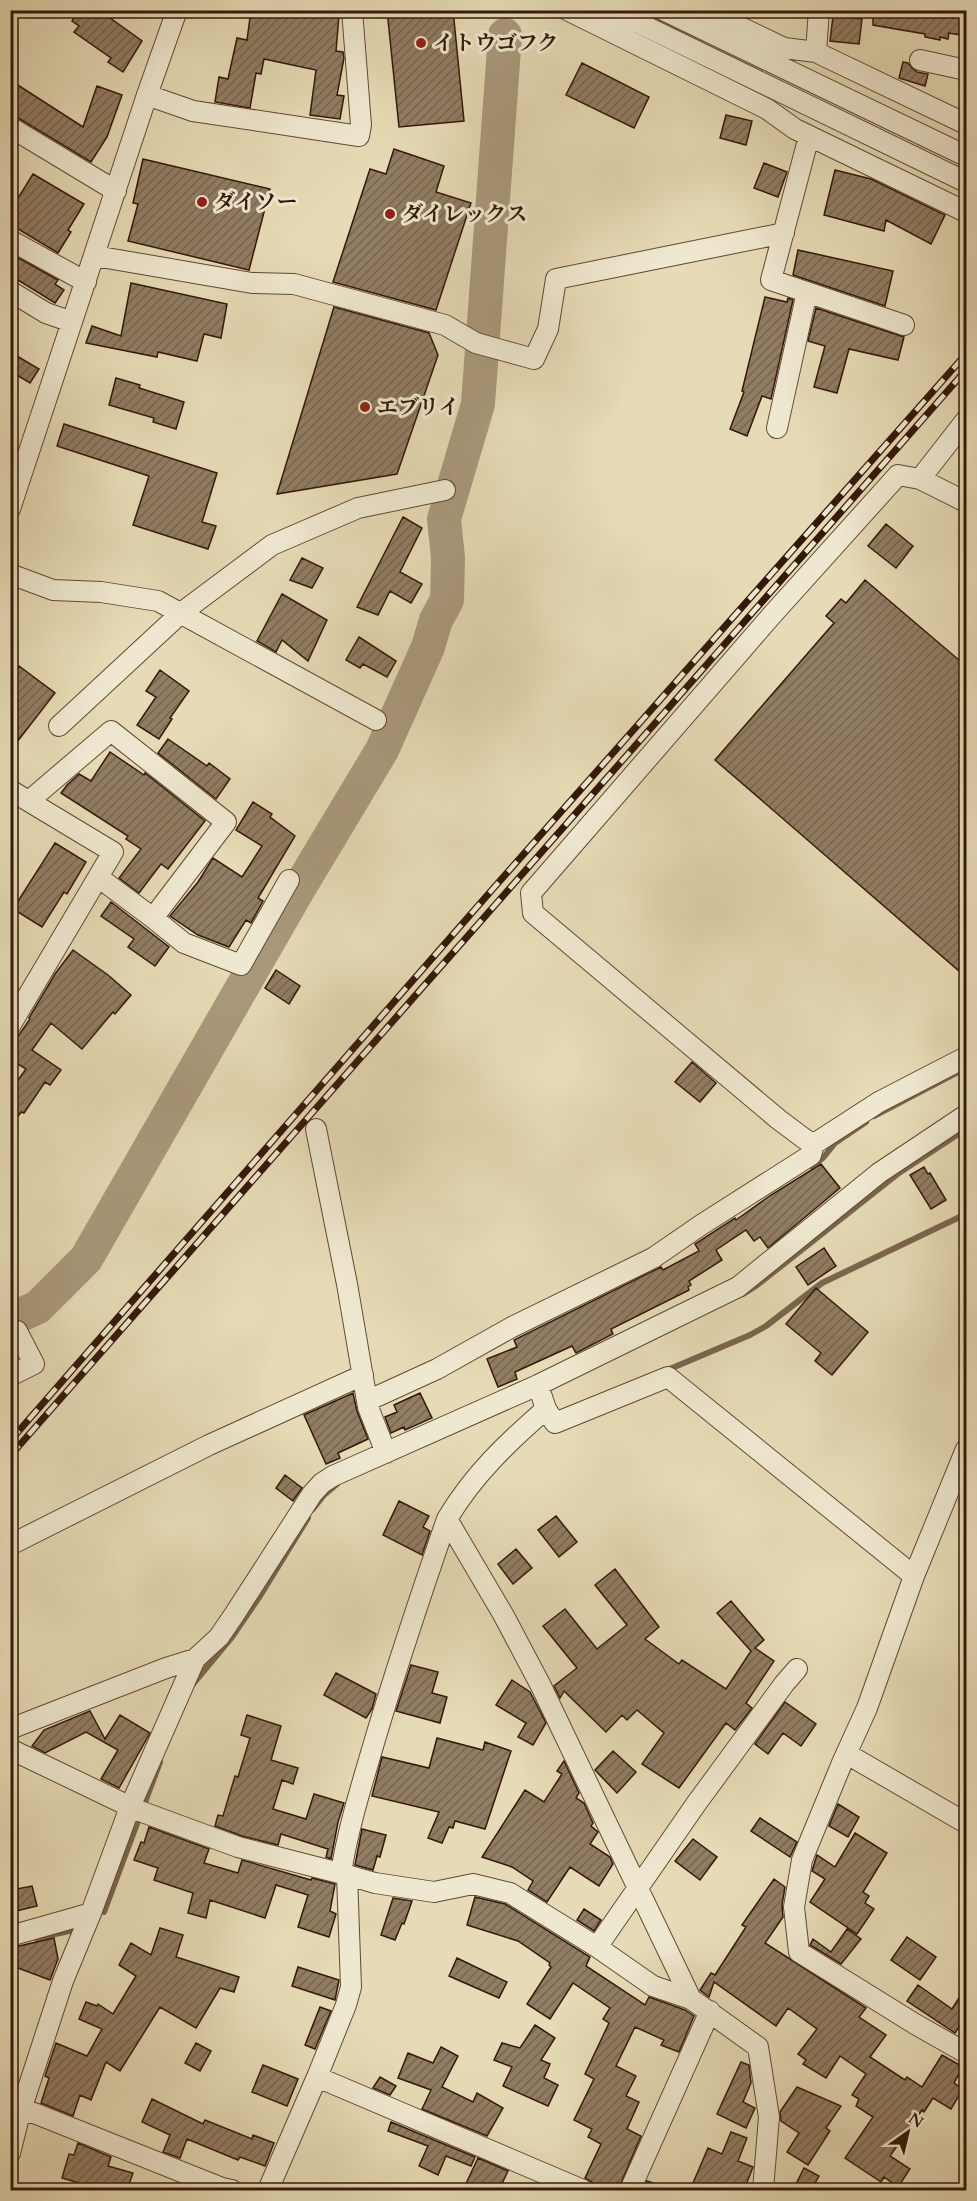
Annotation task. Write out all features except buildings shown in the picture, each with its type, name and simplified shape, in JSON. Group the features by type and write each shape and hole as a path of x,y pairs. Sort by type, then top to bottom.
{"street":[{"path":"10,509 177,10"},
{"path":"147,95 193,111 359,136 361,125 352,10"},
{"path":"567,10 767,109 795,129 966,212"},
{"path":"612,10 966,182"},
{"path":"663,10 966,156"},
{"path":"705,10 784,48 816,52 966,124"},
{"path":"816,52 819,10"},
{"path":"920,60 966,70"},
{"path":"10,127 116,191"},
{"path":"809,136 771,280 904,325"},
{"path":"95,256 252,283 294,284 445,325 476,343 534,359 548,329 556,279 784,233"},
{"path":"10,240 86,282"},
{"path":"10,291 46,313 72,322"},
{"path":"777,428 807,292"},
{"path":"920,479 966,420"},
{"path":"814,1144 778,1119 533,912 531,893 898,475 920,479 966,502"},
{"path":"59,726 181,613 272,545 358,508 444,490"},
{"path":"10,574 53,590 100,592 158,601 376,720"},
{"path":"30,800 111,731 226,822 153,918"},
{"path":"10,790 113,852 10,1026"},
{"path":"98,877 184,943 241,964 288,880"},
{"path":"367,1401 437,1369 512,1327 653,1258 811,1155 814,1144 879,1102 966,1057"},
{"path":"10,1729 166,1668 195,1659 219,1637 251,1592 317,1489 333,1476 386,1453 541,1395 738,1287 879,1173 966,1115"},
{"path":"316,1130 347,1284 367,1401 386,1453"},
{"path":"10,1376 34,1364 17,1331"},
{"path":"10,1545 209,1445 363,1375"},
{"path":"541,1395 555,1423 668,1377 914,1576"},
{"path":"268,2190 317,2077 351,1987 344,1853 366,1768 405,1642 447,1519 457,1502 541,1395"},
{"path":"966,1449 914,1576 890,1650 802,1860 794,1907 799,1952 966,2053"},
{"path":"447,1519 504,1616 541,1686 691,1999"},
{"path":"10,2153 15,2111 63,1981 137,1810 195,1659"},
{"path":"597,1947 702,1794 797,1669"},
{"path":"10,1749 137,1810 238,1847 375,1883 434,1892 473,1884 510,1893 597,1947 653,1986 691,1999 758,2047 769,2117 764,2190"},
{"path":"847,1754 966,1823"},
{"path":"10,1936 92,1913"},
{"path":"630,2190 710,2011"},
{"path":"317,2077 583,2190"},
{"path":"15,2111 34,2113 231,2190"}],"waterway":[{"path":"10,1320 38,1307 86,1259 298,890 382,750 428,647 436,620 447,600 448,558 444,519 478,404 505,35"},
{"path":"874,1116 958,1072"},
{"path":"811,1166 823,1158 835,1143 866,1122"},
{"path":"743,1294 899,1173 966,1129"},
{"path":"665,1371 750,1335 766,1326 822,1283 966,1214"},
{"path":"313,1509 337,1484"},
{"path":"193,1684 232,1637 308,1518"},
{"path":"104,1912 160,1762"},
{"path":"36,1938 74,1930"}],"railway":[{"path":"10,1441 498,883 966,354"},
{"path":"10,1456 966,370"}],"place":[{"name":"イトウゴフク","path":"421,43"},
{"name":"ダイソー","path":"202,202"},
{"name":"ダイレックス","path":"390,214"},
{"name":"エブリイ","path":"365,407"}]}
